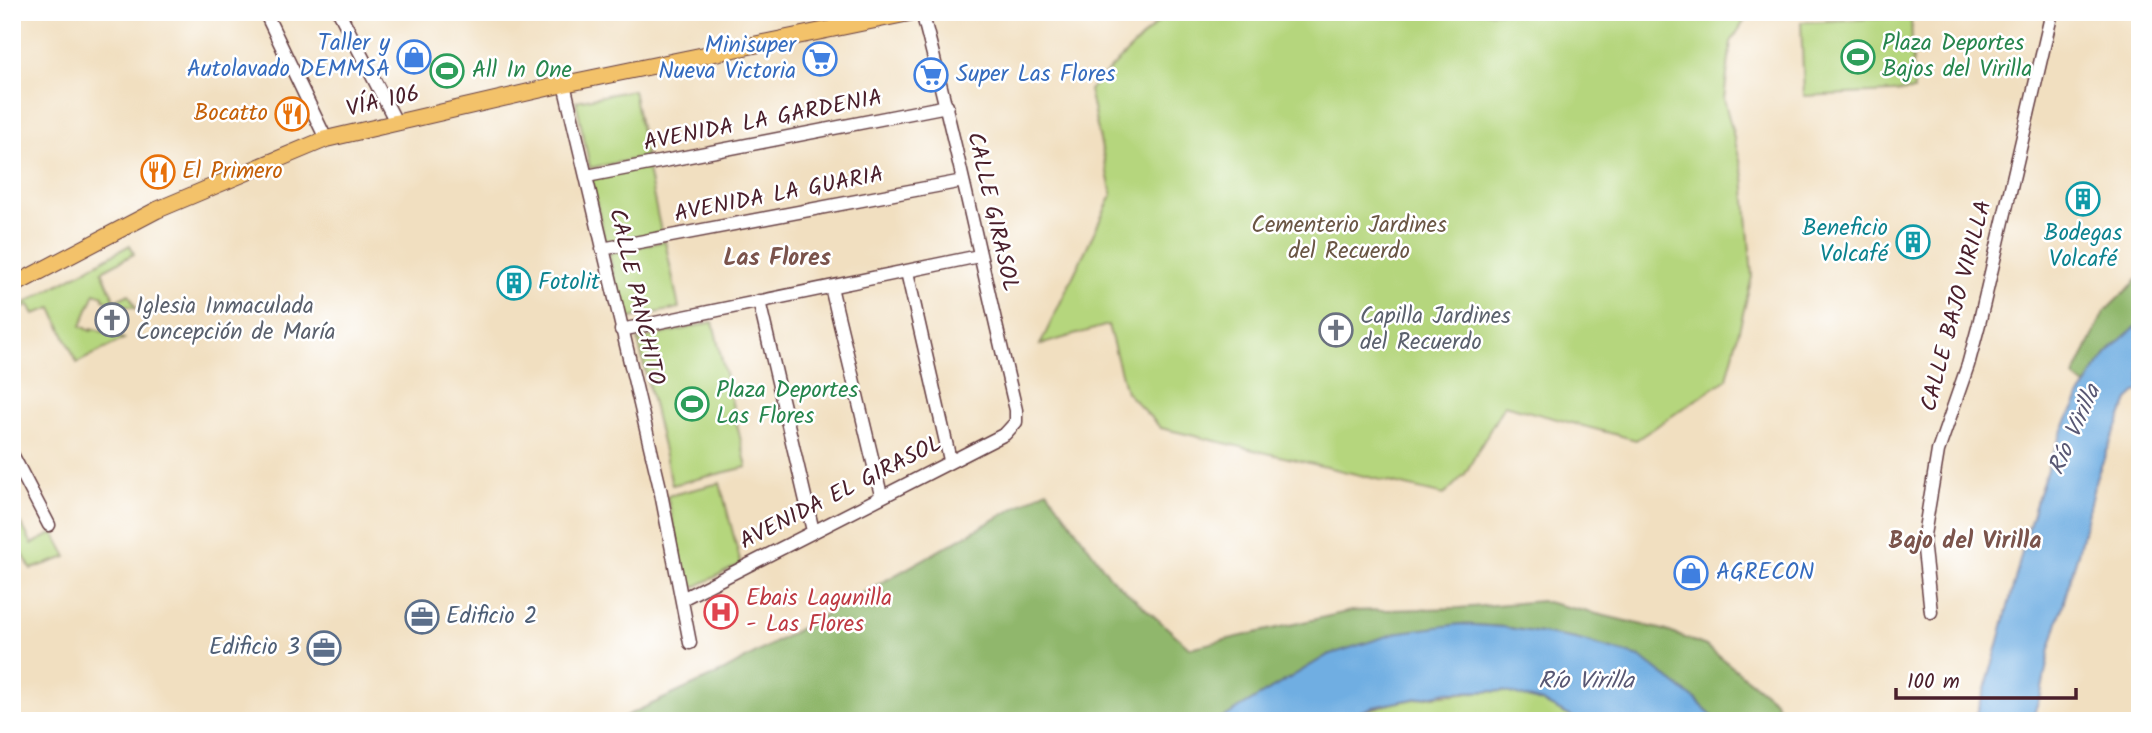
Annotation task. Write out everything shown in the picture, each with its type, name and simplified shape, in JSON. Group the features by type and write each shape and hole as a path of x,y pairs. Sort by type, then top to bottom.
{"main road":[{"name":"VÍA 106","path":"12,286 157,210 326,139 564,84 914,12"}],"street":[{"path":"265,12 326,139"},
{"path":"340,12 396,122"},
{"name":"CALLE GIRASOL","path":"922,12 947,106 1016,410 1016,422"},
{"name":"CALLE BAJO VIRILLA","path":"1931,612 1923,541 1938,451 1968,365 1979,324 2052,12"},
{"name":"CALLE PANCHITO","path":"564,84 662,495 690,643"},
{"name":"AVENIDA LA GARDENIA","path":"587,176 947,106"},
{"name":"AVENIDA LA GUARIA","path":"603,249 963,181"},
{"path":"621,330 979,256"},
{"path":"906,272 950,460"},
{"path":"831,286 881,495"},
{"path":"759,301 813,531"},
{"name":"AVENIDA EL GIRASOL","path":"682,599 1005,434 1016,422"},
{"path":"12,454 49,525"},
{"path":"2137,721 2140,716"}],"green space":[{"name":"Cementerio Jardines del Recuerdo","path":"1168,12 1750,12 1731,42 1724,99 1744,176 1752,277 1727,379 1636,440 1504,405 1465,474 1444,495 1161,428 1126,392 1108,325 1040,345 1112,195 1089,90"},
{"name":"Plaza Deportes Bajos del Virilla","path":"1911,17 1914,91 1804,96 1801,22"},
{"path":"633,90 646,157 590,168 576,101"},
{"path":"647,165 661,232 605,244 591,177"},
{"path":"665,241 679,308 622,320 609,253"},
{"path":"130,245 134,254 102,271 115,301 129,294 136,309 103,299 103,296 95,293 81,326 124,339 77,363 52,308 34,314 29,305 18,311 16,308"},
{"path":"2140,277 2140,323 2110,350 2085,386 2074,377 2104,312"},
{"name":"Plaza Deportes Las Flores","path":"713,322 747,467 672,485 638,340"},
{"path":"720,483 741,564 695,587 686,583 667,496"},
{"path":"1047,490 1111,578 1190,648 1351,611 1459,608 1542,601 1664,630 1706,646 1775,701 1786,721 1718,721 1695,699 1576,639 1503,627 1460,624 1328,655 1218,721 615,721 724,671"},
{"path":"21,523 32,544 54,533 67,557 31,569 12,534 12,527"},
{"path":"1503,691 1542,702 1580,721 1336,721 1378,707 1418,698"}],"water":[{"name":"Río Virilla","path":"2140,323 2140,389 2128,400 2096,478 2078,553 2050,649 2041,694 2031,721 1974,721 2003,627 2028,530 2060,436 2082,393 2109,352"},
{"name":"Río Virilla","path":"1460,624 1503,627 1576,639 1640,657 1695,699 1718,721 1580,721 1542,702 1503,691 1448,692 1373,707 1336,721 1218,721 1328,655 1400,632"}],"place":[{"name":"Taller y Autolavado DEMMSA","path":"414,57"},
{"name":"Plaza Deportes Bajos del Virilla","path":"1858,57"},
{"name":"Minisuper Nueva Victoria","path":"820,59"},
{"name":"All In One","path":"447,71"},
{"name":"Super Las Flores","path":"931,75"},
{"name":"Bocatto","path":"292,114"},
{"name":"El Primero","path":"158,172"},
{"name":"Bodegas Volcafé","path":"2083,199"},
{"name":"Beneficio Volcafé","path":"1913,242"},
{"name":"Fotolit","path":"514,283"},
{"name":"Iglesia Inmaculada Concepción de María","path":"112,320"},
{"name":"Capilla Jardines del Recuerdo","path":"1336,330"},
{"name":"Plaza Deportes Las Flores","path":"692,404"},
{"name":"AGRECON","path":"1691,573"},
{"name":"Ebais Lagunilla - Las Flores","path":"721,612"},
{"name":"Edificio 2","path":"422,617"},
{"name":"Edificio 3","path":"324,648"}],"district":[{"name":"Las Flores","path":"777,258"},
{"name":"Bajo del Virilla","path":"1965,541"}]}
